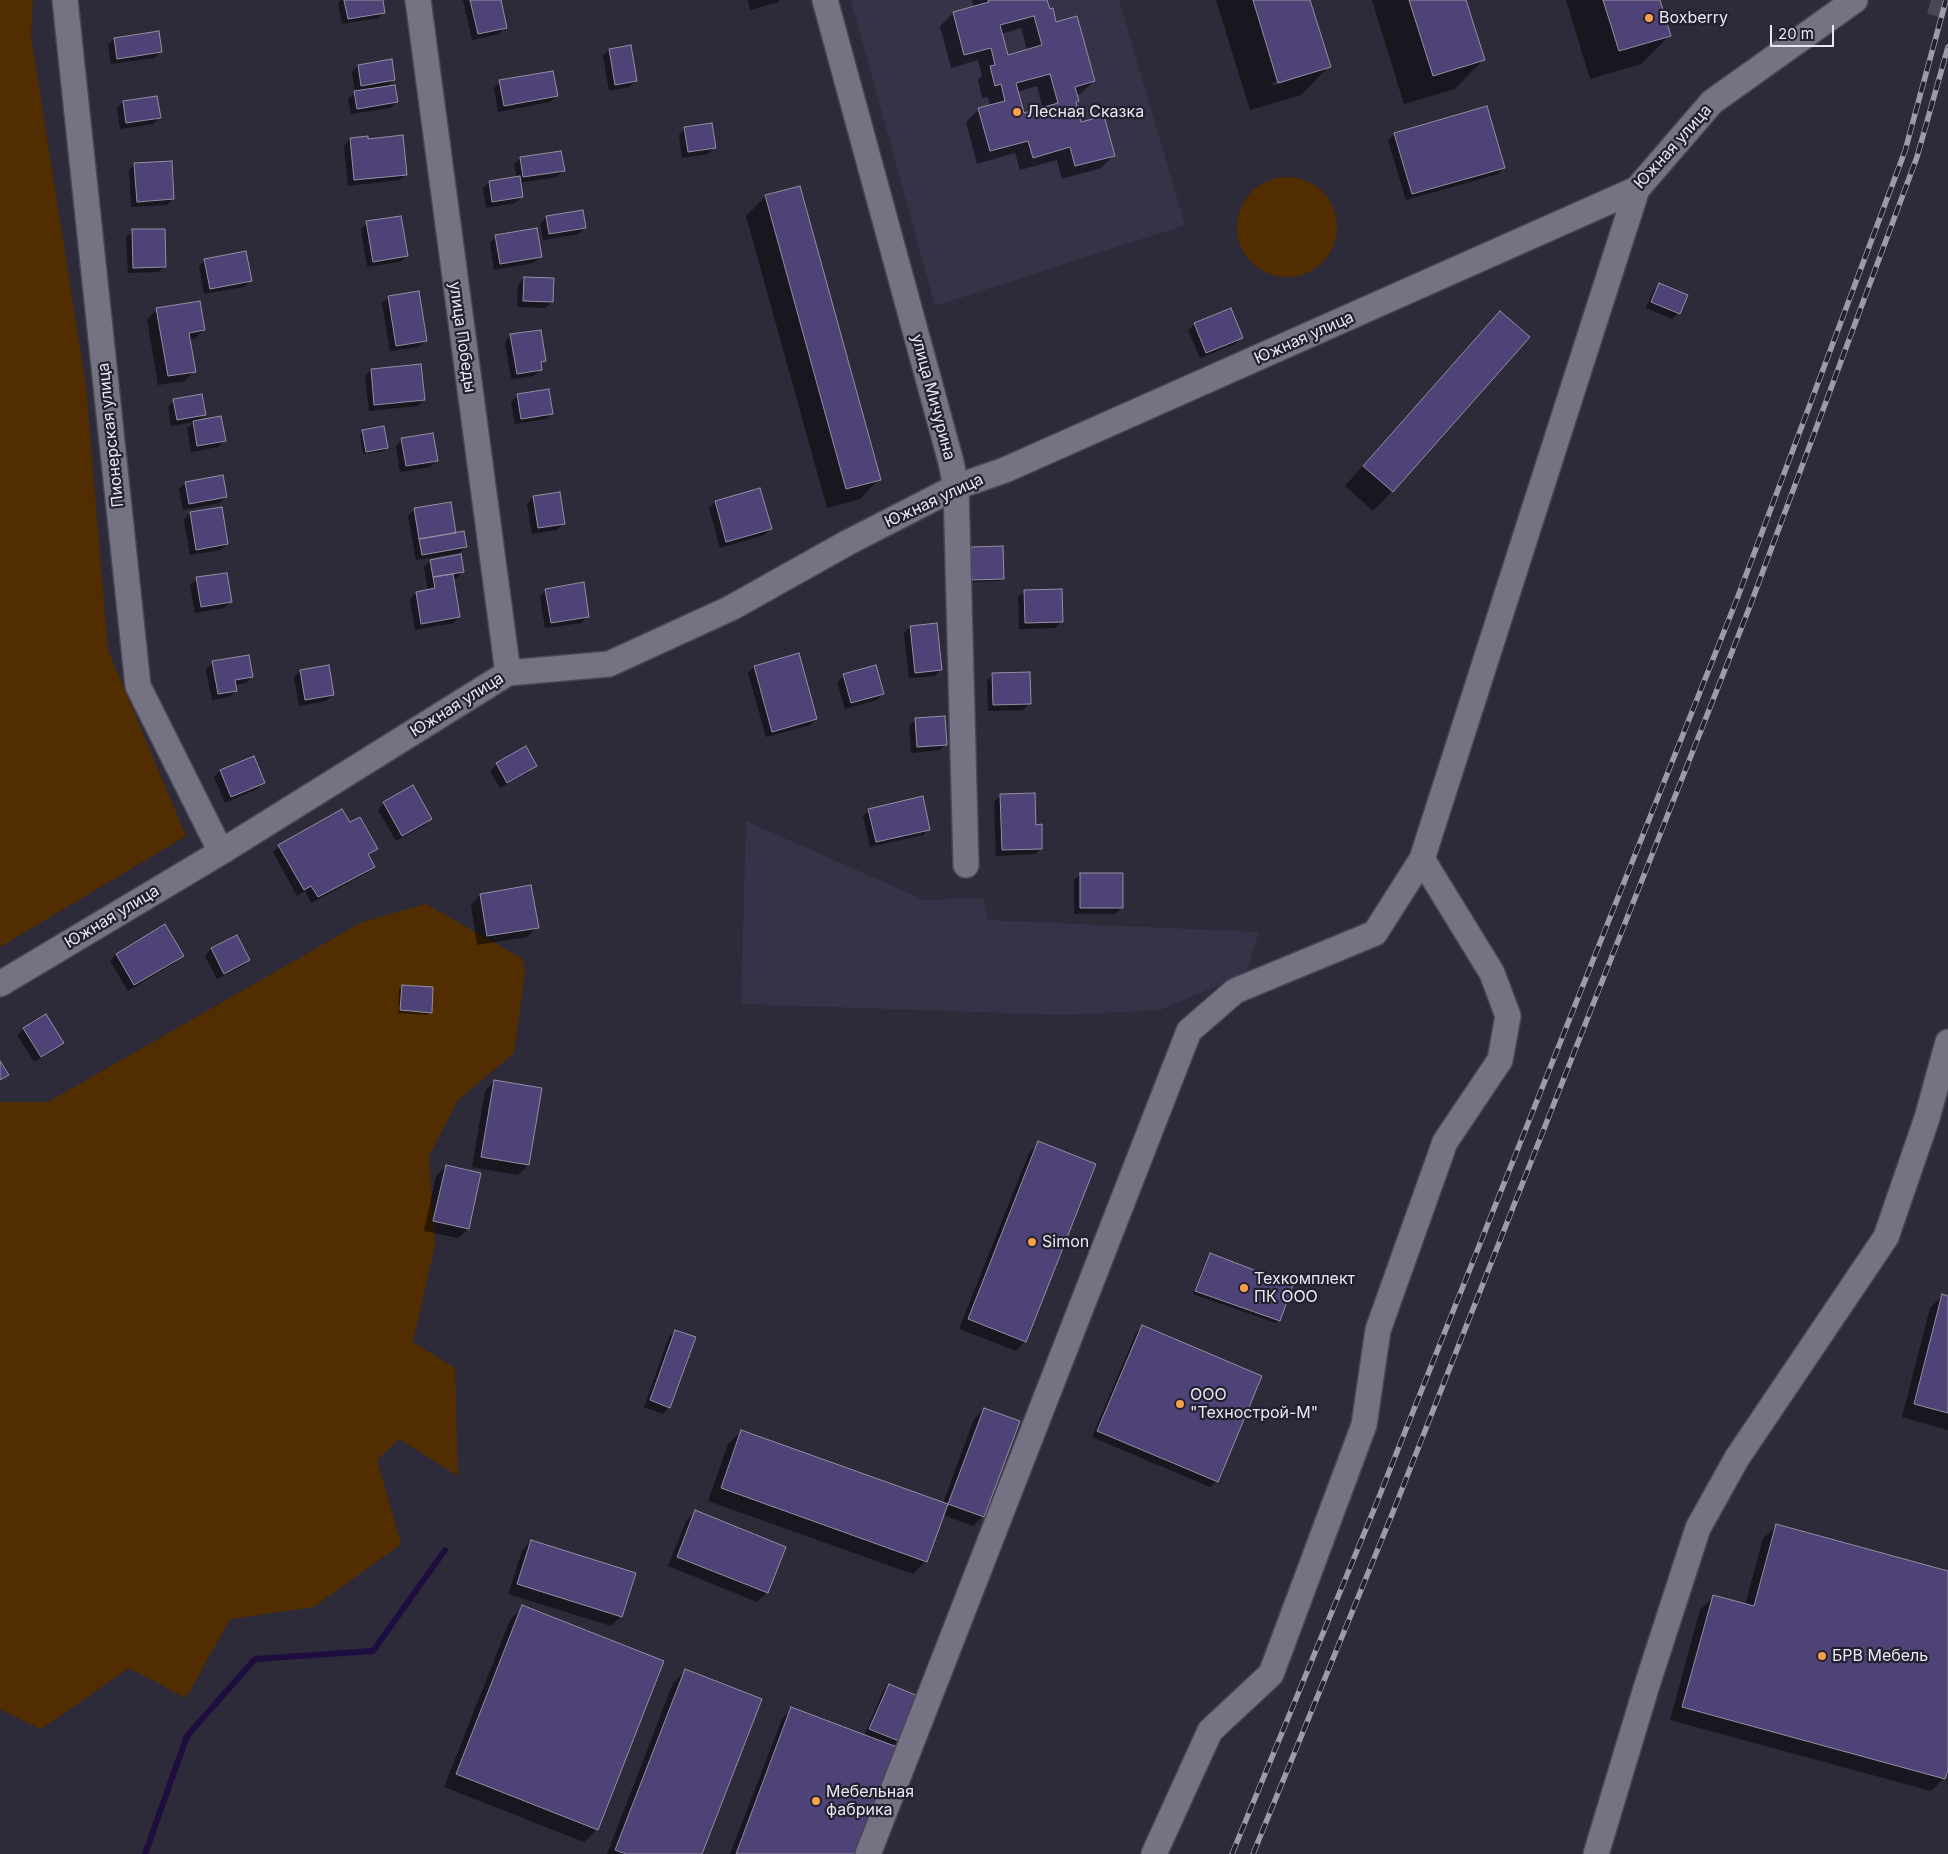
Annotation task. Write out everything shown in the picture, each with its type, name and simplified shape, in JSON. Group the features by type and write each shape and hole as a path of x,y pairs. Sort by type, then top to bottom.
{"street":[{"name":"Пионерская улица","path":"65,0 138,686 221,852"},
{"name":"улица Победы","path":"418,0 508,673"},
{"name":"улица Мичурина","path":"825,0 946,443 956,487 966,865"},
{"name":"Южная улица","path":"0,984 221,852 508,673 609,664 731,608 847,543 956,487 1005,470 1637,190 1712,102 1855,0"},
{"path":"868,1854 1189,1031 1235,991 1375,933 1422,858 1637,190"},
{"path":"1154,1854 1210,1731 1271,1674 1364,1425 1378,1330 1445,1142 1500,1060 1508,1016 1492,972 1422,858"},
{"path":"1596,1854 1647,1685 1698,1528 1737,1458 1886,1237 1927,1118 1948,1042"}],"shaded area":[{"path":"0,0 33,0 31,36 86,386 108,650 186,836 0,947"},
{"name":"Лесная Сказка","path":"851,0 1119,0 1185,225 935,306"},
{"path":"1287,177 1306,181 1322,192 1333,208 1337,227 1333,246 1322,262 1306,273 1287,277 1268,273 1252,262 1241,246 1237,227 1241,208 1252,192 1268,181"},
{"path":"746,821 924,900 983,898 988,920 1259,932 1246,974 1160,1010 1065,1015 741,1004"},
{"path":"426,904 523,959 525,973 514,1053 458,1100 429,1156 435,1245 413,1342 455,1368 458,1476 399,1439 377,1460 401,1544 314,1607 230,1619 186,1698 129,1668 41,1729 0,1709 0,1102 48,1102 362,922"}],"building":[{"path":"344,0 383,0 385,13 348,19"},
{"path":"470,0 501,0 507,28 478,34"},
{"path":"988,0 1047,0 1050,9 1053,8 1056,22 1077,16 1095,81 1075,87 1079,101 1076,102 1081,122 1104,116 1115,156 1075,166 1070,147 1033,158 1028,141 990,151 978,108 1005,101 1001,84 995,86 990,66 995,65 991,48 964,55 953,12 989,2","holes":["1034,16 1042,45 1008,55 1000,25","1050,74 1058,103 1024,113 1016,83"]},
{"path":"1253,0 1310,0 1331,67 1278,83"},
{"path":"1409,0 1466,0 1485,60 1433,76"},
{"path":"1603,0 1660,0 1671,36 1619,51"},
{"path":"159,31 162,52 117,59 114,38"},
{"path":"631,45 637,81 615,85 609,49"},
{"path":"392,59 395,80 361,86 358,65"},
{"path":"553,71 558,96 504,106 499,80"},
{"path":"395,85 398,102 357,109 354,91"},
{"path":"157,96 161,118 126,123 123,101"},
{"path":"1487,106 1505,168 1412,194 1394,133"},
{"path":"712,123 716,148 688,152 684,127"},
{"path":"403,135 407,175 354,180 350,138 368,136 368,139"},
{"path":"561,151 565,171 523,177 520,157"},
{"path":"172,161 174,199 137,202 134,163"},
{"path":"520,176 523,197 492,202 489,181"},
{"path":"800,186 881,480 846,489 765,195"},
{"path":"583,210 586,228 549,234 546,216"},
{"path":"401,216 408,256 373,262 366,221"},
{"path":"537,228 542,257 500,264 495,235"},
{"path":"132,229 165,229 166,267 133,268"},
{"path":"246,251 252,281 210,289 204,259"},
{"path":"524,277 554,278 553,302 523,301"},
{"path":"1659,283 1688,295 1680,314 1651,302"},
{"path":"419,291 427,341 396,346 388,296"},
{"path":"200,301 205,330 189,333 196,372 168,376 156,308"},
{"path":"1231,308 1243,338 1206,353 1194,323"},
{"path":"1500,311 1530,337 1393,492 1363,466"},
{"path":"541,330 546,361 541,362 542,370 517,374 510,334"},
{"path":"421,364 425,400 374,405 371,369"},
{"path":"549,389 553,414 521,419 517,394"},
{"path":"202,394 206,415 177,420 173,399"},
{"path":"221,416 226,441 197,446 193,421"},
{"path":"384,426 388,448 366,452 362,430"},
{"path":"433,433 438,461 406,466 401,438"},
{"path":"223,475 227,497 189,504 185,482"},
{"path":"760,488 772,529 726,542 715,501"},
{"path":"560,492 565,524 538,528 533,496"},
{"path":"451,502 456,533 419,539 414,508"},
{"path":"222,507 228,544 196,550 190,512"},
{"path":"464,531 467,547 422,555 419,539"},
{"path":"1003,546 1004,579 972,580 971,547"},
{"path":"461,554 464,572 433,577 430,560"},
{"path":"227,573 232,602 201,607 196,577"},
{"path":"453,574 460,617 421,624 416,592 435,588 433,577"},
{"path":"584,582 589,617 551,623 545,589"},
{"path":"1062,589 1063,622 1025,623 1024,590"},
{"path":"937,623 942,670 915,673 910,626"},
{"path":"799,653 817,719 772,732 754,666"},
{"path":"249,655 253,677 235,680 237,691 218,694 212,661"},
{"path":"329,665 334,695 305,700 300,670"},
{"path":"876,665 884,694 851,703 843,674"},
{"path":"1030,672 1031,704 993,705 992,673"},
{"path":"945,716 947,745 917,747 915,718"},
{"path":"526,746 537,766 507,783 496,763"},
{"path":"254,756 265,783 231,797 220,770"},
{"path":"413,785 432,819 402,836 383,802"},
{"path":"1035,793 1036,825 1042,824 1042,849 1002,850 1000,794"},
{"path":"923,796 930,830 876,842 868,809"},
{"path":"342,809 350,822 360,817 378,849 368,854 375,867 318,897 311,886 304,890 278,845"},
{"path":"1080,873 1123,873 1123,908 1080,908"},
{"path":"531,885 539,928 487,936 480,894"},
{"path":"165,924 184,956 134,985 116,954"},
{"path":"237,935 250,960 224,974 211,948"},
{"path":"402,985 433,987 432,1013 400,1010"},
{"path":"46,1014 64,1043 41,1057 23,1028"},
{"path":"0,1061 9,1075 0,1080"},
{"path":"494,1080 542,1088 529,1165 481,1157"},
{"name":"Simon","path":"1038,1141 1096,1164 1026,1342 968,1319"},
{"path":"446,1165 481,1173 469,1229 433,1221"},
{"name":"Техкомплект ПК ООО","path":"1210,1253 1293,1285 1280,1321 1195,1291"},
{"path":"1942,1294 1948,1296 1948,1413 1914,1404"},
{"name":"ООО \"Технострой-М\"","path":"1142,1325 1262,1376 1218,1482 1097,1431"},
{"path":"675,1330 696,1337 670,1408 650,1400"},
{"path":"984,1408 1020,1421 984,1517 948,1504"},
{"path":"741,1430 948,1504 927,1562 721,1488"},
{"path":"695,1510 786,1547 768,1593 677,1557"},
{"name":"БРВ Мебель","path":"1776,1524 1948,1571 1948,1770 1945,1779 1682,1707 1713,1595 1754,1606"},
{"path":"531,1540 636,1573 622,1617 517,1584"},
{"path":"522,1605 664,1661 598,1830 456,1774"},
{"path":"685,1669 762,1699 702,1854 626,1854 615,1850"},
{"path":"889,1684 918,1696 899,1741 869,1729"},
{"name":"Мебельная фабрика","path":"791,1707 897,1747 856,1854 736,1854"}],"waterway":[{"path":"145,1854 187,1736 255,1659 373,1651 445,1550"}],"tunnel":[{"path":"1931,0 1948,5"}],"railway":[{"path":"1232,1854 1375,1507 1737,599 1905,151 1946,0"},
{"path":"1253,1854 1393,1512 1750,606 1917,157 1948,47"}],"place":[{"name":"Boxberry","path":"1649,18"},
{"name":"Лесная Сказка","path":"1017,112"},
{"name":"Simon","path":"1032,1242"},
{"name":"Техкомплект ПК ООО","path":"1244,1288"},
{"name":"ООО \"Технострой-М\"","path":"1180,1404"},
{"name":"БРВ Мебель","path":"1822,1656"},
{"name":"Мебельная фабрика","path":"816,1801"}]}
